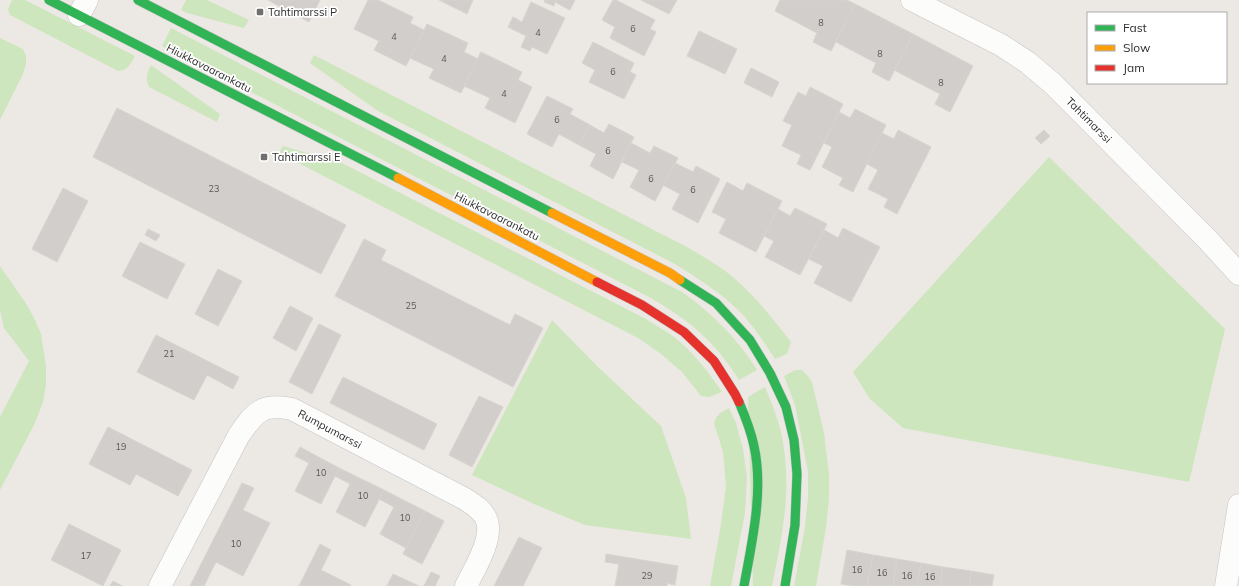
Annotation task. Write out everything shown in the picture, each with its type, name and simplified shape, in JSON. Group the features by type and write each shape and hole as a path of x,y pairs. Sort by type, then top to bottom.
{"street":[{"name":"Hiukkavaarankatu","path":"49,0 83,8 642,305 684,332 714,361 735,394 745,417 754,446 757,475 756,517 744,586"},
{"path":"138,0 670,273 716,303 750,340 770,373 786,407 794,440 797,474 796,525 785,586"},
{"name":"Tahtimarssi","path":"912,0 1001,45 1027,62 1052,83 1206,238 1239,274"},
{"name":"Rumpumarssi","path":"160,586 239,435 250,418 265,408 278,406 292,409 465,499 478,508 487,520 488,531 486,542 466,586"},
{"path":"1226,586 1239,505"}],"green space":[{"path":"12,0 25,0 135,56 132,62 124,70 118,71 10,15 8,9"},
{"path":"186,0 207,0 249,20 244,28 187,13 181,10"},
{"path":"171,28 682,292 724,327 741,347 757,370 739,380 730,366 710,342 688,322 647,296 162,46"},
{"path":"0,38 23,49 26,56 26,64 23,74 0,120"},
{"path":"314,55 685,246 710,261 742,285 771,317 791,342 787,354 775,359 760,336 735,307 710,287 675,264 378,111 310,63"},
{"path":"151,65 220,114 217,122 149,87 147,76"},
{"path":"283,146 342,163 646,319 673,336 694,355 722,392 709,397 701,396 682,372 661,354 638,338 279,153"},
{"path":"1049,157 1225,329 1189,482 903,428 870,399 853,372"},
{"path":"0,266 27,305 41,334 46,366 46,385 43,402 35,423 0,490 0,417 29,361 4,328 0,310"},
{"path":"552,320 597,366 661,426 686,498 691,539 585,525 534,504 472,475"},
{"path":"795,370 802,370 812,382 824,433 829,474 829,499 826,528 816,586 794,586 805,527 808,497 808,472 795,405 784,376"},
{"path":"765,387 782,435 786,470 786,498 779,553 772,586 753,586 748,397"},
{"path":"729,408 736,423 743,449 747,477 745,513 731,586 710,586 726,486 723,452 714,423 720,413"}],"building":[{"path":"268,0 320,0 309,22"},
{"path":"368,0 378,0 413,17 410,23 424,30 406,66 374,50 379,41 354,29"},
{"path":"439,0 473,0 467,14"},
{"path":"545,0 575,0 570,10 555,2 554,6 544,2"},
{"path":"613,0 616,0 655,20 650,29 656,32 644,56 610,38 615,27 602,20"},
{"path":"641,0 677,0 669,14"},
{"path":"780,0 847,0 855,4 831,51 813,42 817,33 775,11"},
{"path":"531,2 565,18 547,54 532,47 530,51 521,47 526,36 508,27 513,17 522,22"},
{"path":"855,4 913,34 889,81 872,72 876,63 836,42"},
{"path":"427,24 468,43 464,52 478,59 461,93 429,78 434,69 410,58"},
{"path":"699,31 737,49 725,74 687,56"},
{"path":"913,34 973,66 950,112 935,104 940,94 894,70"},
{"path":"593,42 634,63 630,72 636,75 624,99 589,82 595,70 582,63"},
{"path":"481,52 522,72 518,80 532,87 515,123 485,108 490,98 464,86"},
{"path":"751,68 779,82 772,97 744,83"},
{"path":"810,87 843,104 810,170 797,164 801,155 782,146 792,125 783,121 798,92 806,96"},
{"path":"547,96 573,109 570,114 590,125 579,145 559,134 552,147 527,134"},
{"path":"117,108 346,225 321,274 93,157"},
{"path":"855,109 886,125 853,192 839,185 843,178 822,167 832,147 824,143 839,112 850,118"},
{"path":"609,124 634,137 613,179 590,166 596,154 579,145 590,125 604,133"},
{"path":"898,130 931,147 897,214 884,207 888,199 868,189 878,170 867,164 882,133 894,139"},
{"path":"1044,130 1050,136 1041,144 1035,138"},
{"path":"631,143 650,153 654,146 678,158 655,201 630,187 639,170 622,162"},
{"path":"675,163 693,172 696,166 720,179 698,223 672,209 680,194 663,185"},
{"path":"727,182 743,191 747,183 782,201 756,252 719,233 726,219 712,212"},
{"path":"63,188 88,201 57,262 32,249"},
{"path":"795,208 827,224 800,275 765,257 774,241 764,236 778,209 790,216"},
{"path":"843,228 880,247 851,302 814,283 823,266 809,259 824,230 838,238"},
{"path":"148,229 160,235 156,241 145,235"},
{"path":"364,239 386,250 381,260 510,325 515,314 543,328 513,387 335,296"},
{"path":"140,242 185,264 167,299 122,276"},
{"path":"218,269 242,281 218,326 195,314"},
{"path":"290,306 313,318 296,351 273,338"},
{"path":"319,324 341,335 312,394 289,382"},
{"path":"156,335 239,377 233,389 207,375 194,400 137,372"},
{"path":"343,377 437,424 424,450 330,403"},
{"path":"479,396 503,407 472,467 449,455"},
{"path":"108,427 192,470 178,496 136,474 130,485 89,464"},
{"path":"300,447 339,468 321,504 295,491 309,463 295,456"},
{"path":"339,468 384,490 365,527 336,512 350,484 335,476"},
{"path":"242,483 254,488 243,510 270,523 243,576 216,562 204,586 193,580"},
{"path":"384,490 425,511 406,548 380,534 394,507 379,499"},
{"path":"425,511 444,521 422,564 403,554"},
{"path":"69,524 121,550 103,586 51,560"},
{"path":"519,537 542,548 523,586 494,586"},
{"path":"320,544 331,550 321,570 351,585 350,586 299,586"},
{"path":"847,550 873,555 867,586 841,584"},
{"path":"606,554 678,566 675,585 667,583 667,586 615,586 619,564 605,562"},
{"path":"873,555 897,559 893,586 867,586"},
{"path":"897,559 921,563 917,586 893,586"},
{"path":"921,563 943,567 940,586 917,586"},
{"path":"943,567 971,571 969,586 940,586"},
{"path":"971,571 994,575 992,586 969,586"},
{"path":"431,572 440,576 435,586 424,586"},
{"path":"393,574 419,586 387,586"},
{"path":"193,580 204,586 190,586"},
{"path":"113,581 122,586 110,586"}],"traffic: fast":[{"path":"49,0 398,178"},
{"path":"138,0 552,213"},
{"path":"680,280 716,303 750,340 770,373 786,407 794,440 797,474 795,525 785,586"},
{"path":"739,402 753,440 758,480 756,516 744,586"}],"traffic: slow":[{"path":"398,178 597,282"},
{"path":"552,213 670,273 680,280"}],"traffic: jam":[{"path":"597,282 642,305 684,332 714,361 739,402"}],"place":[{"name":"Tahtimarssi P","path":"260,12"},
{"name":"Tahtimarssi E","path":"264,157"}]}
